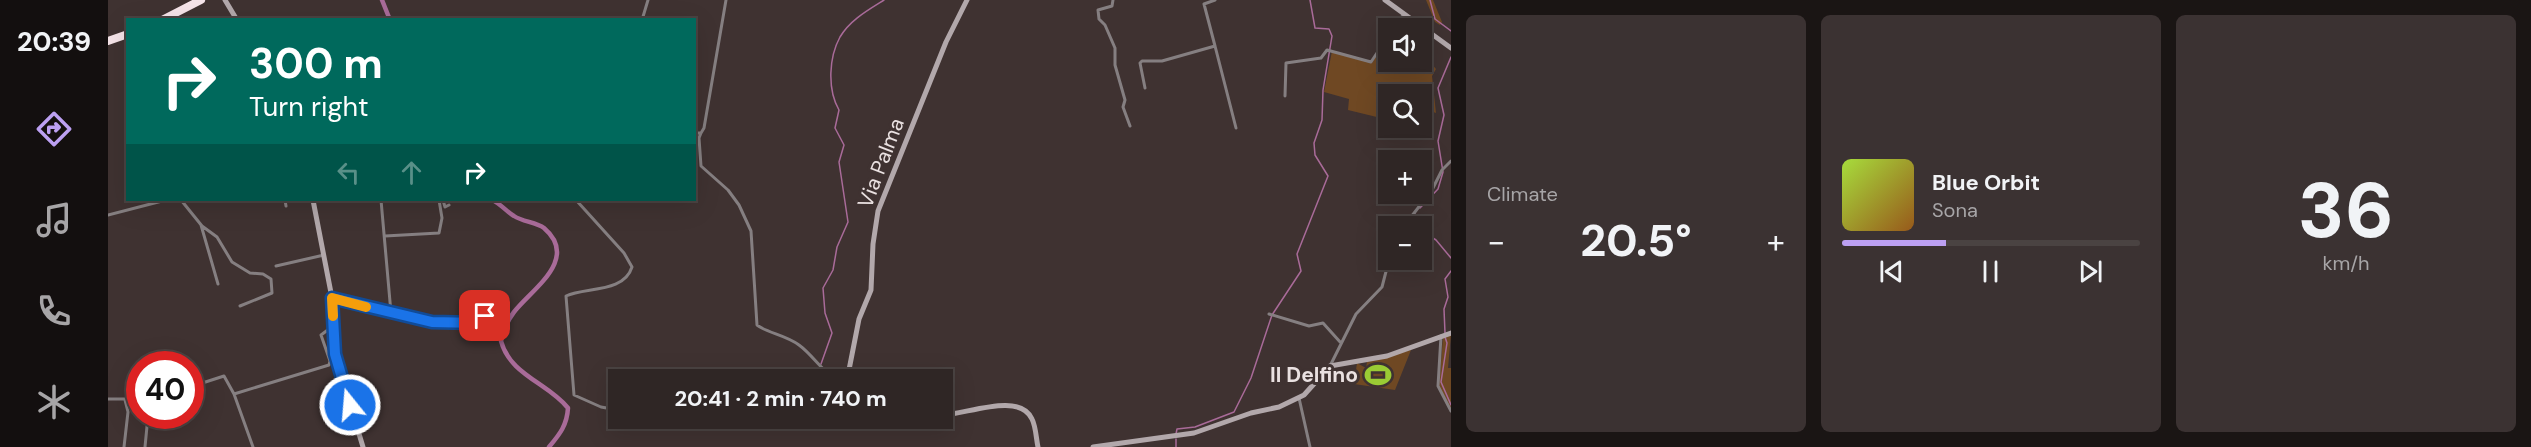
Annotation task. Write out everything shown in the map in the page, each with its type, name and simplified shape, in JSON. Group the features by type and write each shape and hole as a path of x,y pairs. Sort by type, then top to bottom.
{"highway":[{"path":"166,18 201,0"},
{"path":"176,18 209,0"},
{"path":"108,43 126,37"}],"street":[{"path":"643,18 648,0"},
{"path":"726,0 699,138 701,166 728,190 739,205 751,231 757,325 782,334 800,346 820,369"},
{"name":"Via Palma","path":"849,369 859,319 871,290 873,244 878,211 946,42 967,0"},
{"path":"1113,0 1112,6 1098,10 1099,20 1106,25 1115,48 1115,65 1125,100 1123,107 1130,126"},
{"path":"1215,0 1204,4 1236,128"},
{"path":"1385,0 1451,48"},
{"path":"226,1 236,18"},
{"path":"1401,18 1404,14"},
{"path":"1145,88 1140,63 1142,61 1162,61 1215,46"},
{"path":"1285,96 1286,63 1321,58 1330,50 1371,62 1378,52"},
{"path":"696,133 701,133"},
{"path":"1412,216 1432,190 1442,170 1451,161"},
{"path":"108,215 162,201"},
{"path":"182,201 201,224 217,237 232,262 254,275 263,274 271,279 272,292 240,306"},
{"path":"285,201 286,206"},
{"path":"313,201 332,298 337,363 363,447"},
{"path":"381,201 392,313"},
{"path":"385,236 439,233 442,218 441,201"},
{"path":"442,201 445,207 449,205"},
{"path":"577,201 624,253 632,267 628,275 614,286 586,289 566,296 574,395 608,408"},
{"path":"201,224 218,284"},
{"path":"276,266 324,255"},
{"path":"1093,447 1194,433 1299,398 1330,366 1356,314 1382,287 1386,270"},
{"path":"332,298 453,325 478,323 485,316"},
{"path":"1269,314 1309,326 1323,323 1341,343"},
{"path":"234,394 329,365 330,361 321,335 333,326"},
{"path":"1330,366 1388,356 1451,333"},
{"path":"1441,336 1438,386 1451,411"},
{"path":"204,382 224,376 234,394 254,447"},
{"path":"1299,398 1310,447"},
{"path":"108,399 125,400 128,412 124,447"},
{"path":"953,413 1007,405 1021,407 1033,421 1038,447"},
{"path":"145,447 147,429"}],"shaded area":[{"path":"1426,0 1433,0 1442,22 1440,25 1435,22"},
{"path":"1332,51 1372,63 1378,53 1378,72 1432,72 1432,64 1436,69 1432,76 1436,113 1432,112 1432,84 1378,84 1378,117 1348,110 1349,99 1324,92"},
{"path":"1451,334 1448,368 1451,368 1451,409 1439,387 1443,337"},
{"name":"Il Delfino","path":"1411,350 1395,390 1354,384 1357,363 1366,368 1367,362"}],"waterway":[{"path":"382,0 389,18"},
{"path":"821,364 832,333 825,313 823,288 833,270 837,247 848,222 839,162 844,145 835,128 839,110 831,83 832,63 836,45 844,31 860,16 884,0"},
{"path":"1176,434 1177,429 1195,427 1234,412 1251,378 1272,315 1301,271 1297,254 1328,176 1315,155 1314,143 1322,120 1323,90 1332,36 1329,29 1315,28 1310,0"},
{"path":"1430,0 1435,19 1451,31"},
{"path":"1420,208 1438,189 1443,172 1438,141 1444,115 1438,88 1451,57"},
{"path":"494,201 518,218 544,228 554,240 557,251 555,262 549,273 514,312 501,341 512,362 560,399 568,408 562,429 549,447"},
{"path":"1432,237 1451,258"},
{"path":"1445,333 1444,309 1448,297 1445,279 1451,271"},
{"path":"1445,337 1447,343 1441,382 1451,405"},
{"path":"1176,439 1176,447"}],"slow traffic":[{"path":"333,316 332,298 366,307"}],"place":[{"name":"Il Delfino","path":"1378,375"}],"route":[{"path":"350,405 335,354 332,298 447,324 478,323 482,322 485,316"}]}
